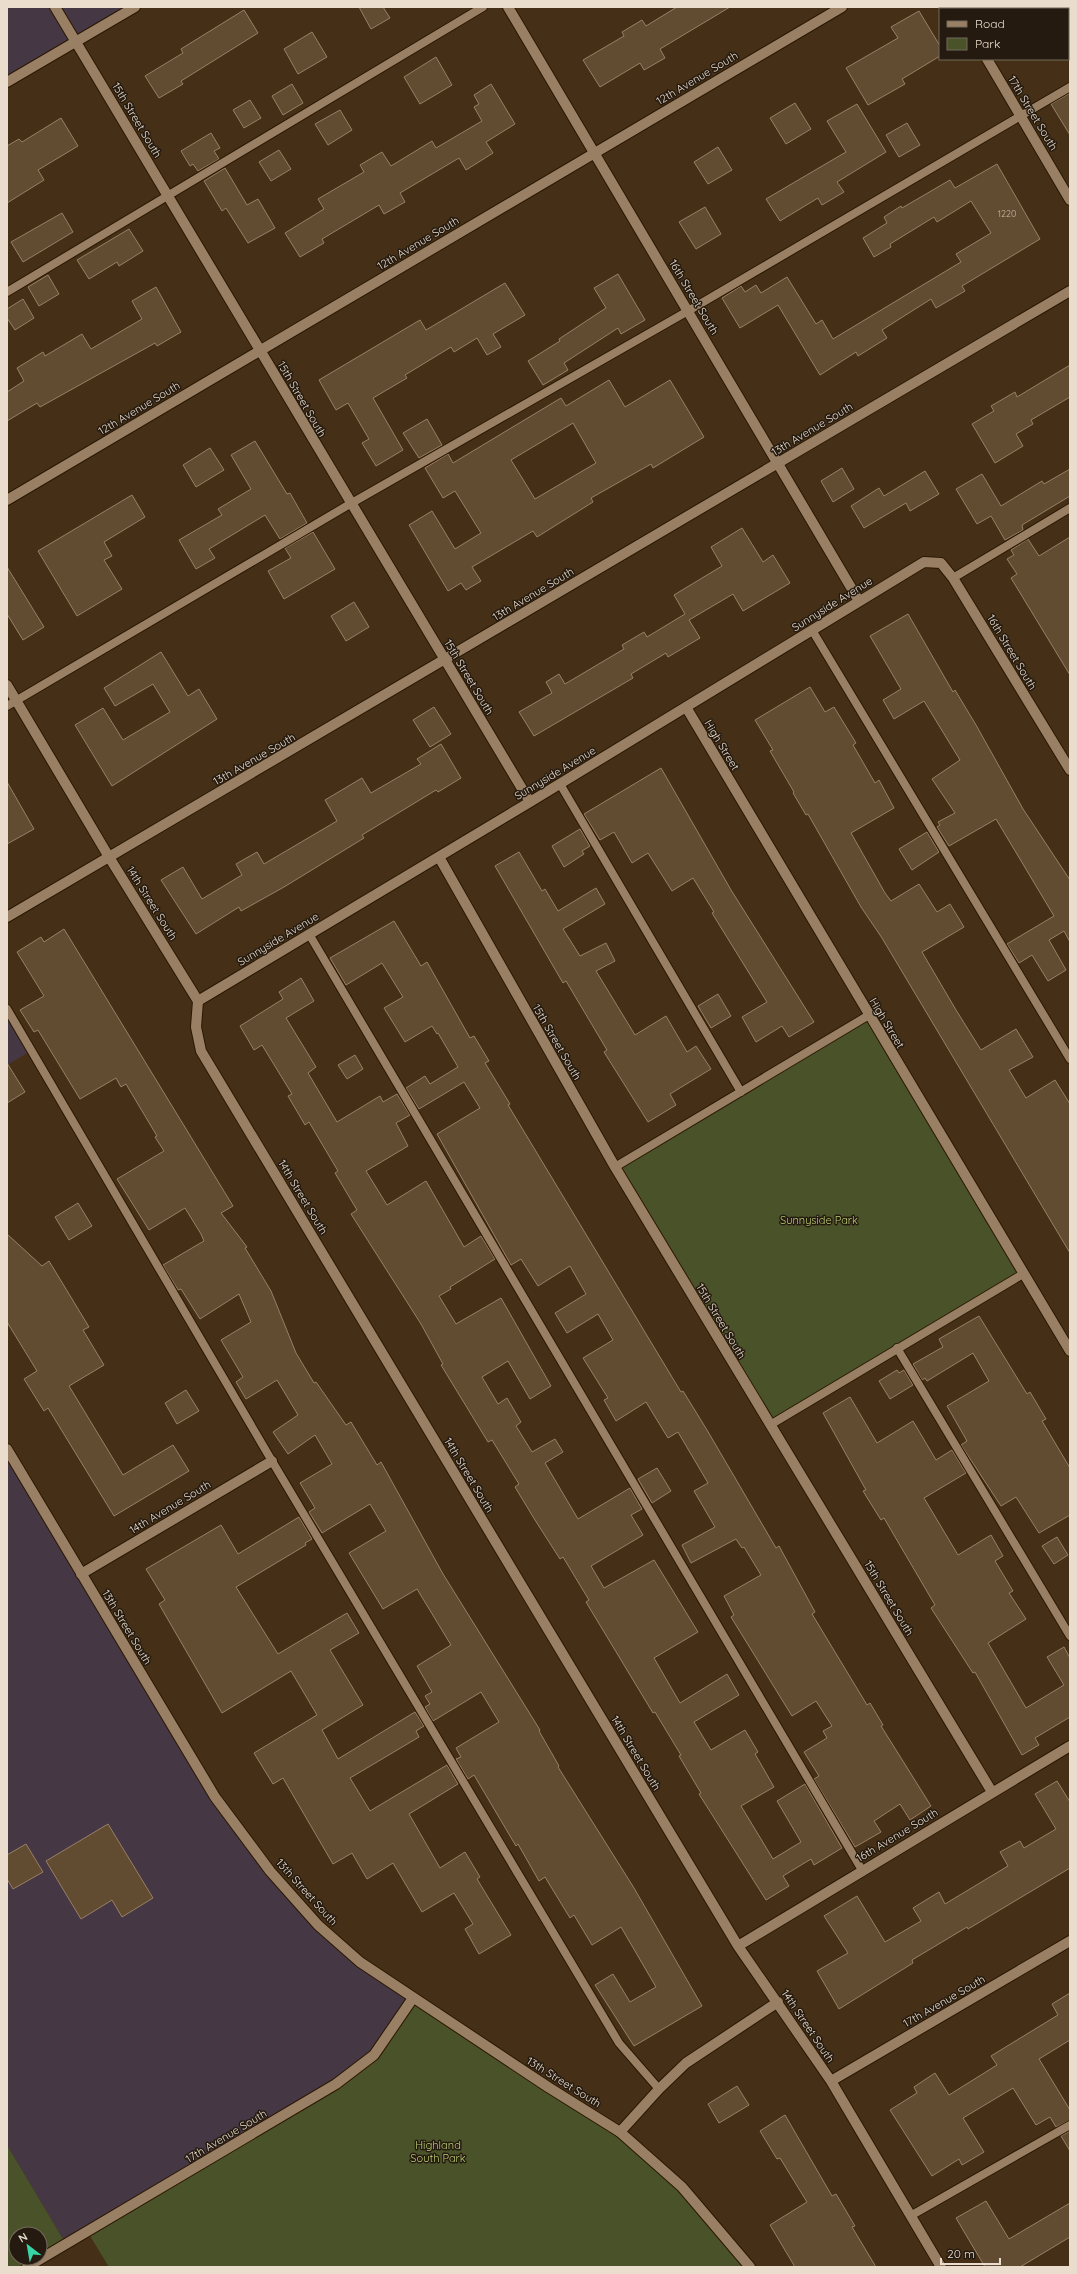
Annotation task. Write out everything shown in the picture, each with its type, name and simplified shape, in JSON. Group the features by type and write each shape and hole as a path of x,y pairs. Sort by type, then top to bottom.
{"street":[{"name":"15th Street South","path":"55,7 75,43 170,197 350,504 530,802"},
{"path":"7,82 135,7"},
{"name":"16th Street South","path":"508,7 593,154 859,600"},
{"name":"12th Avenue South","path":"7,500 842,7"},
{"name":"17th Street South","path":"988,60 1070,200"},
{"name":"13th Avenue South","path":"7,917 1070,291"},
{"name":"16th Street South","path":"924,562 941,564 953,578 1070,770"},
{"name":"Sunnyside Avenue","path":"198,1001 560,784 859,600 924,562"},
{"name":"14th Street South","path":"7,685 109,857 198,1001 196,1027 201,1051 738,1946 831,2081 912,2215 941,2267"},
{"name":"High Street","path":"686,707 868,1015 1070,1351"},
{"name":"15th Street South","path":"439,857 615,1167 992,1792"},
{"name":"13th Street South","path":"7,1449 215,1797 270,1871 318,1926 360,1962 548,2087 620,2132 682,2187 750,2267"},
{"name":"14th Avenue South","path":"81,1574 272,1461"},
{"name":"16th Avenue South","path":"738,1946 1070,1746"},
{"name":"17th Avenue South","path":"831,2081 1070,1941"},
{"name":"17th Avenue South","path":"27,2267 336,2084 374,2055 414,1998"},
{"path":"620,2132 659,2089 692,2059 778,2002"}],"lane":[{"path":"7,292 170,197 484,7"},
{"path":"7,706 350,504 688,311 1070,87"},
{"path":"953,578 1070,508"},
{"path":"812,630 1070,1059"},
{"path":"560,784 741,1092"},
{"path":"309,934 862,1870"},
{"path":"7,1009 272,1461 619,2043 659,2089"},
{"path":"615,1167 868,1015"},
{"path":"770,1425 1023,1274"},
{"path":"897,1348 1070,1636"},
{"path":"912,2215 1070,2125"}],"shaded area":[{"path":"7,7 135,7 7,82"},
{"path":"7,1009 31,1051 7,1065"},
{"path":"7,1449 215,1797 313,1920 413,1998 374,2055 66,2244 7,2145"}],"green space":[{"name":"Sunnyside Park","path":"869,1015 1023,1274 770,1425 615,1167"},
{"name":"Highland South Park","path":"413,1998 620,2132 682,2187 750,2267 109,2267 87,2231 374,2055"},
{"path":"7,2145 66,2244 48,2255 48,2226 8,2226 8,2266 29,2266 7,2267"}],"building":[{"path":"359,7 383,7 390,18 371,29"},
{"path":"677,7 730,7 660,49 665,58 644,70 640,63 600,87 583,60 624,36 622,32 642,20 646,26"},
{"path":"244,10 258,33 181,81 183,84 159,98 145,76 183,53 181,49"},
{"path":"919,11 939,44 939,57 902,79 905,84 868,105 846,68 898,38 891,27"},
{"path":"312,32 327,57 298,74 284,49"},
{"path":"436,57 452,85 420,104 404,77"},
{"path":"292,84 303,103 283,115 272,96"},
{"path":"491,84 515,124 486,142 493,153 466,170 459,158 400,193 405,202 384,214 379,205 322,239 324,243 300,257 285,233 324,209 318,199 364,172 360,165 382,152 391,166 432,141 436,148 482,121 474,107 479,104 474,95"},
{"path":"1070,93 1070,135 1051,104"},
{"path":"250,100 261,118 244,128 233,110"},
{"path":"795,103 811,129 786,144 770,118"},
{"path":"857,104 886,152 837,182 844,192 822,205 818,198 780,221 766,199 846,152 827,121"},
{"path":"340,110 352,130 328,145 315,124"},
{"path":"61,118 78,146 38,170 44,180 7,203 7,146 19,139 22,142"},
{"path":"907,123 920,145 899,157 886,135"},
{"path":"211,133 220,148 214,151 219,159 198,171 193,164 190,166 181,151"},
{"path":"718,147 732,170 708,184 694,162"},
{"path":"279,150 291,169 271,181 259,162"},
{"path":"997,164 1040,239 962,286 965,291 936,308 931,299 882,330 887,338 858,356 856,352 820,375 778,305 740,328 722,298 741,286 745,292 756,285 761,293 787,277 816,324 822,320 833,339 961,262 956,254 991,233 971,201 937,222 934,217 890,244 891,247 874,257 863,238 887,223 884,217 901,206 902,208 950,180 955,188"},
{"path":"225,168 247,205 258,199 275,228 248,243 226,208 222,211 204,181"},
{"path":"705,207 721,234 696,249 679,222"},
{"path":"62,213 73,232 23,262 11,242"},
{"path":"129,229 143,251 119,266 117,262 89,279 77,260"},
{"path":"618,274 645,320 621,334 618,328 564,363 568,370 543,385 528,361 560,341 559,339 606,308 594,288"},
{"path":"48,275 59,294 39,306 28,287"},
{"path":"505,283 525,315 493,334 501,347 487,355 477,338 454,352 451,347 405,375 407,378 373,398 403,450 376,466 362,443 369,439 348,403 336,410 319,380 420,320 426,330"},
{"path":"156,287 181,332 157,346 155,343 40,407 37,403 7,421 7,392 24,381 17,368 43,352 45,356 82,334 91,349 142,319 132,301"},
{"path":"23,299 34,318 15,330 7,318 7,309"},
{"path":"1070,365 1070,397 1031,420 1033,424 1016,434 1023,446 995,463 972,424 994,411 991,406 1015,392 1017,397"},
{"path":"609,380 625,407 670,380 704,437 653,468 651,464 591,498 593,502 537,537 533,531 472,567 481,581 466,590 461,583 448,591 409,525 432,511 455,549 481,533 455,491 443,498 425,468 448,454 453,463 561,398 566,406","holes":["573,423 596,463 535,499 511,460"]},
{"path":"427,419 442,445 419,458 403,433"},
{"path":"255,441 287,494 290,493 307,523 280,539 265,515 209,549 215,558 196,569 179,540 222,515 218,509 251,489 231,455"},
{"path":"210,448 224,470 196,487 183,465"},
{"path":"842,468 854,489 833,502 821,481"},
{"path":"1070,469 1070,496 1022,525 1023,530 1005,540 991,516 977,524 956,489 982,474 1001,506 1042,481 1044,484"},
{"path":"925,471 939,494 910,511 906,503 864,528 851,506 879,488 884,496"},
{"path":"132,495 145,517 104,542 112,556 104,560 122,589 77,616 38,551"},
{"path":"742,528 763,562 773,555 790,583 743,611 733,594 689,620 700,638 668,657 666,653 631,674 633,678 534,736 519,712 552,693 546,682 559,674 565,684 624,649 622,645 644,632 647,637 685,614 674,595 722,566 711,547"},
{"path":"313,532 335,569 284,599 268,571 291,558 285,548"},
{"path":"1070,537 1070,675 1011,578 1017,574 1007,559 1014,555 1011,550 1028,539 1039,556"},
{"path":"7,567 44,627 23,640 7,614"},
{"path":"354,602 369,627 346,641 331,616"},
{"path":"908,614 953,692 955,690 976,725 1023,809 1070,880 1070,942 1064,931 1049,940 1066,970 1048,981 1032,955 1019,963 1007,944 1054,916 996,819 949,846 937,827 940,825 938,822 955,813 932,779 960,760 924,701 894,719 883,700 901,689 870,636"},
{"path":"161,652 188,696 199,689 217,719 112,786 75,725 103,708 123,740 170,712 153,684 115,706 104,688"},
{"path":"810,687 825,712 834,707 856,743 853,745 875,783 879,780 894,808 851,833 885,893 891,901 919,884 937,912 950,904 964,927 922,952 956,1010 981,1050 1016,1029 1033,1057 1009,1070 1026,1098 1055,1080 1070,1104 1070,1253 882,938 861,907 808,814 806,815 770,751 773,750 755,720"},
{"path":"434,707 451,734 430,747 413,720"},
{"path":"441,744 461,778 438,792 436,790 362,835 364,838 284,887 241,911 239,907 196,934 161,880 183,867 202,899 242,875 236,864 257,852 264,864 337,821 325,800 362,778 371,793 421,764 417,759"},
{"path":"661,768 731,890 814,1022 789,1037 782,1026 756,1042 742,1017 767,1002 712,913 714,912 693,878 672,891 648,853 632,863 614,832 600,840 584,814"},
{"path":"7,782 34,829 7,844"},
{"path":"580,829 590,846 582,851 584,854 564,867 552,846"},
{"path":"927,832 939,852 912,870 899,849"},
{"path":"519,852 542,891 545,889 558,911 596,888 605,904 563,929 580,956 606,943 615,961 596,971 635,1035 666,1016 687,1052 696,1046 711,1069 670,1094 676,1105 648,1122 604,1052 607,1050 566,981 563,983 495,866"},
{"path":"394,921 421,966 427,962 470,1038 474,1036 489,1061 485,1063 510,1104 508,1105 681,1392 683,1391 707,1430 776,1548 779,1546 815,1612 812,1614 867,1705 870,1703 883,1725 881,1726 931,1806 910,1820 900,1804 874,1821 881,1832 855,1847 814,1779 819,1776 804,1752 827,1738 823,1731 832,1726 816,1701 792,1716 731,1617 734,1615 724,1596 761,1575 744,1547 742,1548 736,1539 691,1563 682,1545 715,1527 694,1491 708,1483 678,1432 668,1438 646,1402 616,1421 604,1400 608,1398 583,1358 613,1340 598,1314 567,1333 555,1313 586,1294 570,1266 538,1286 521,1259 511,1265 437,1134 480,1108 464,1082 419,1109 406,1088 425,1076 430,1084 458,1067 438,1033 437,1034 432,1026 405,1042 384,1008 403,997 382,963 346,985 330,958"},
{"path":"64,929 233,1206 221,1213 247,1247 245,1248 271,1291 296,1353 314,1383 316,1382 346,1425 351,1422 377,1465 381,1462 443,1574 540,1730 539,1731 559,1766 558,1767 634,1888 702,2006 634,2046 595,1985 613,1974 630,2002 656,1987 621,1927 592,1945 574,1915 570,1918 545,1877 539,1881 518,1844 516,1846 474,1775 468,1779 456,1759 461,1757 456,1748 499,1722 481,1692 433,1721 425,1707 430,1704 425,1696 432,1692 417,1666 451,1645 417,1589 383,1609 349,1553 386,1531 370,1504 322,1533 309,1512 315,1508 300,1483 332,1464 315,1435 288,1454 273,1432 298,1415 277,1380 246,1399 236,1382 243,1377 221,1340 251,1322 239,1294 200,1319 181,1289 178,1290 163,1265 204,1241 201,1234 185,1208 149,1230 117,1179 164,1151 155,1137 157,1136 126,1084 121,1087 116,1078 80,1099 38,1030 34,1032 20,1010 44,996 17,952 41,937 44,942"},
{"path":"301,978 314,1001 286,1018 316,1067 308,1073 337,1122 380,1096 383,1102 397,1094 410,1115 396,1123 408,1146 366,1171 387,1205 426,1181 464,1247 481,1236 495,1259 450,1287 451,1289 439,1296 456,1324 501,1298 551,1386 530,1399 508,1361 482,1377 498,1404 507,1398 521,1422 516,1426 532,1452 555,1439 563,1452 545,1463 578,1519 630,1488 642,1509 631,1515 643,1535 591,1566 604,1588 654,1560 698,1632 654,1658 680,1703 727,1674 739,1695 694,1722 711,1750 745,1730 758,1752 755,1754 774,1787 741,1806 773,1859 801,1842 777,1801 805,1784 842,1848 814,1865 811,1859 783,1876 789,1886 766,1900 699,1794 701,1793 679,1756 681,1755 655,1712 653,1713 586,1602 589,1600 563,1557 560,1559 515,1487 519,1484 492,1440 488,1442 441,1365 443,1364 421,1324 351,1214 357,1210 335,1173 338,1171 309,1122 305,1125 288,1096 292,1094 262,1045 254,1050 240,1026 283,999 279,992"},
{"path":"718,994 731,1016 711,1028 698,1006"},
{"path":"355,1055 363,1069 347,1079 338,1065"},
{"path":"7,1063 25,1092 7,1103"},
{"path":"78,1203 92,1226 69,1240 55,1217"},
{"path":"7,1234 42,1266 49,1261 89,1327 83,1330 104,1365 69,1386 123,1475 173,1445 189,1471 114,1516 48,1408 44,1411 24,1379 37,1371 7,1322"},
{"path":"979,1316 1027,1394 1030,1392 1046,1419 1042,1421 1070,1468 1070,1515 1039,1533 1016,1497 1001,1506 961,1445 967,1441 947,1406 989,1381 973,1353 927,1381 925,1378 922,1380 913,1364 943,1347 939,1339"},
{"path":"897,1370 899,1373 904,1370 913,1385 890,1399 879,1381"},
{"path":"186,1390 199,1411 177,1424 165,1403"},
{"path":"850,1397 877,1443 913,1421 936,1460 952,1450 966,1473 924,1498 958,1555 991,1535 1003,1556 995,1561 1013,1591 1009,1593 1026,1619 988,1643 1026,1708 1064,1685 1047,1657 1064,1647 1070,1658 1070,1717 1035,1738 1039,1745 1022,1755 975,1672 973,1673 931,1608 935,1605 884,1518 881,1520 863,1491 866,1490 823,1413"},
{"path":"657,1468 671,1491 652,1503 638,1479"},
{"path":"299,1517 312,1539 305,1543 306,1545 236,1587 278,1654 347,1613 359,1633 330,1650 363,1705 322,1730 338,1759 415,1712 424,1726 416,1731 419,1737 350,1778 370,1811 447,1765 458,1784 409,1814 440,1868 465,1852 480,1877 477,1879 511,1935 479,1954 465,1929 473,1924 454,1893 422,1912 393,1863 367,1879 352,1853 333,1864 283,1778 273,1784 254,1753 317,1715 291,1671 222,1713 159,1604 165,1600 146,1569 221,1525 238,1554"},
{"path":"1057,1537 1068,1555 1054,1564 1042,1546"},
{"path":"1057,1781 1070,1802 1070,1868 968,1929 967,1927 912,1960 913,1963 839,2009 817,1971 848,1953 824,1916 857,1896 885,1942 921,1921 913,1908 939,1892 945,1904 1008,1866 1000,1852 1020,1841 1024,1848 1056,1829 1035,1794"},
{"path":"108,1824 153,1898 122,1917 112,1900 81,1919 46,1861"},
{"path":"26,1844 43,1872 13,1889 7,1879 7,1855"},
{"path":"1070,1993 1070,2040 1039,2059 1070,2110 1070,2120 1056,2127 1050,2117 1036,2125 1013,2088 963,2118 984,2152 962,2165 959,2159 932,2176 890,2110 917,2093 914,2087 935,2073 949,2095 997,2065 991,2056 1058,2015 1052,2004"},
{"path":"737,2086 749,2105 719,2123 708,2104"},
{"path":"785,2115 832,2196 836,2194 855,2226 852,2227 876,2267 795,2267 770,2225 807,2202 780,2158 777,2159 760,2131"},
{"path":"1070,2131 1070,2151 1061,2136"},
{"path":"986,2201 1009,2239 1070,2203 1070,2237 1020,2267 985,2267 956,2218"}]}
